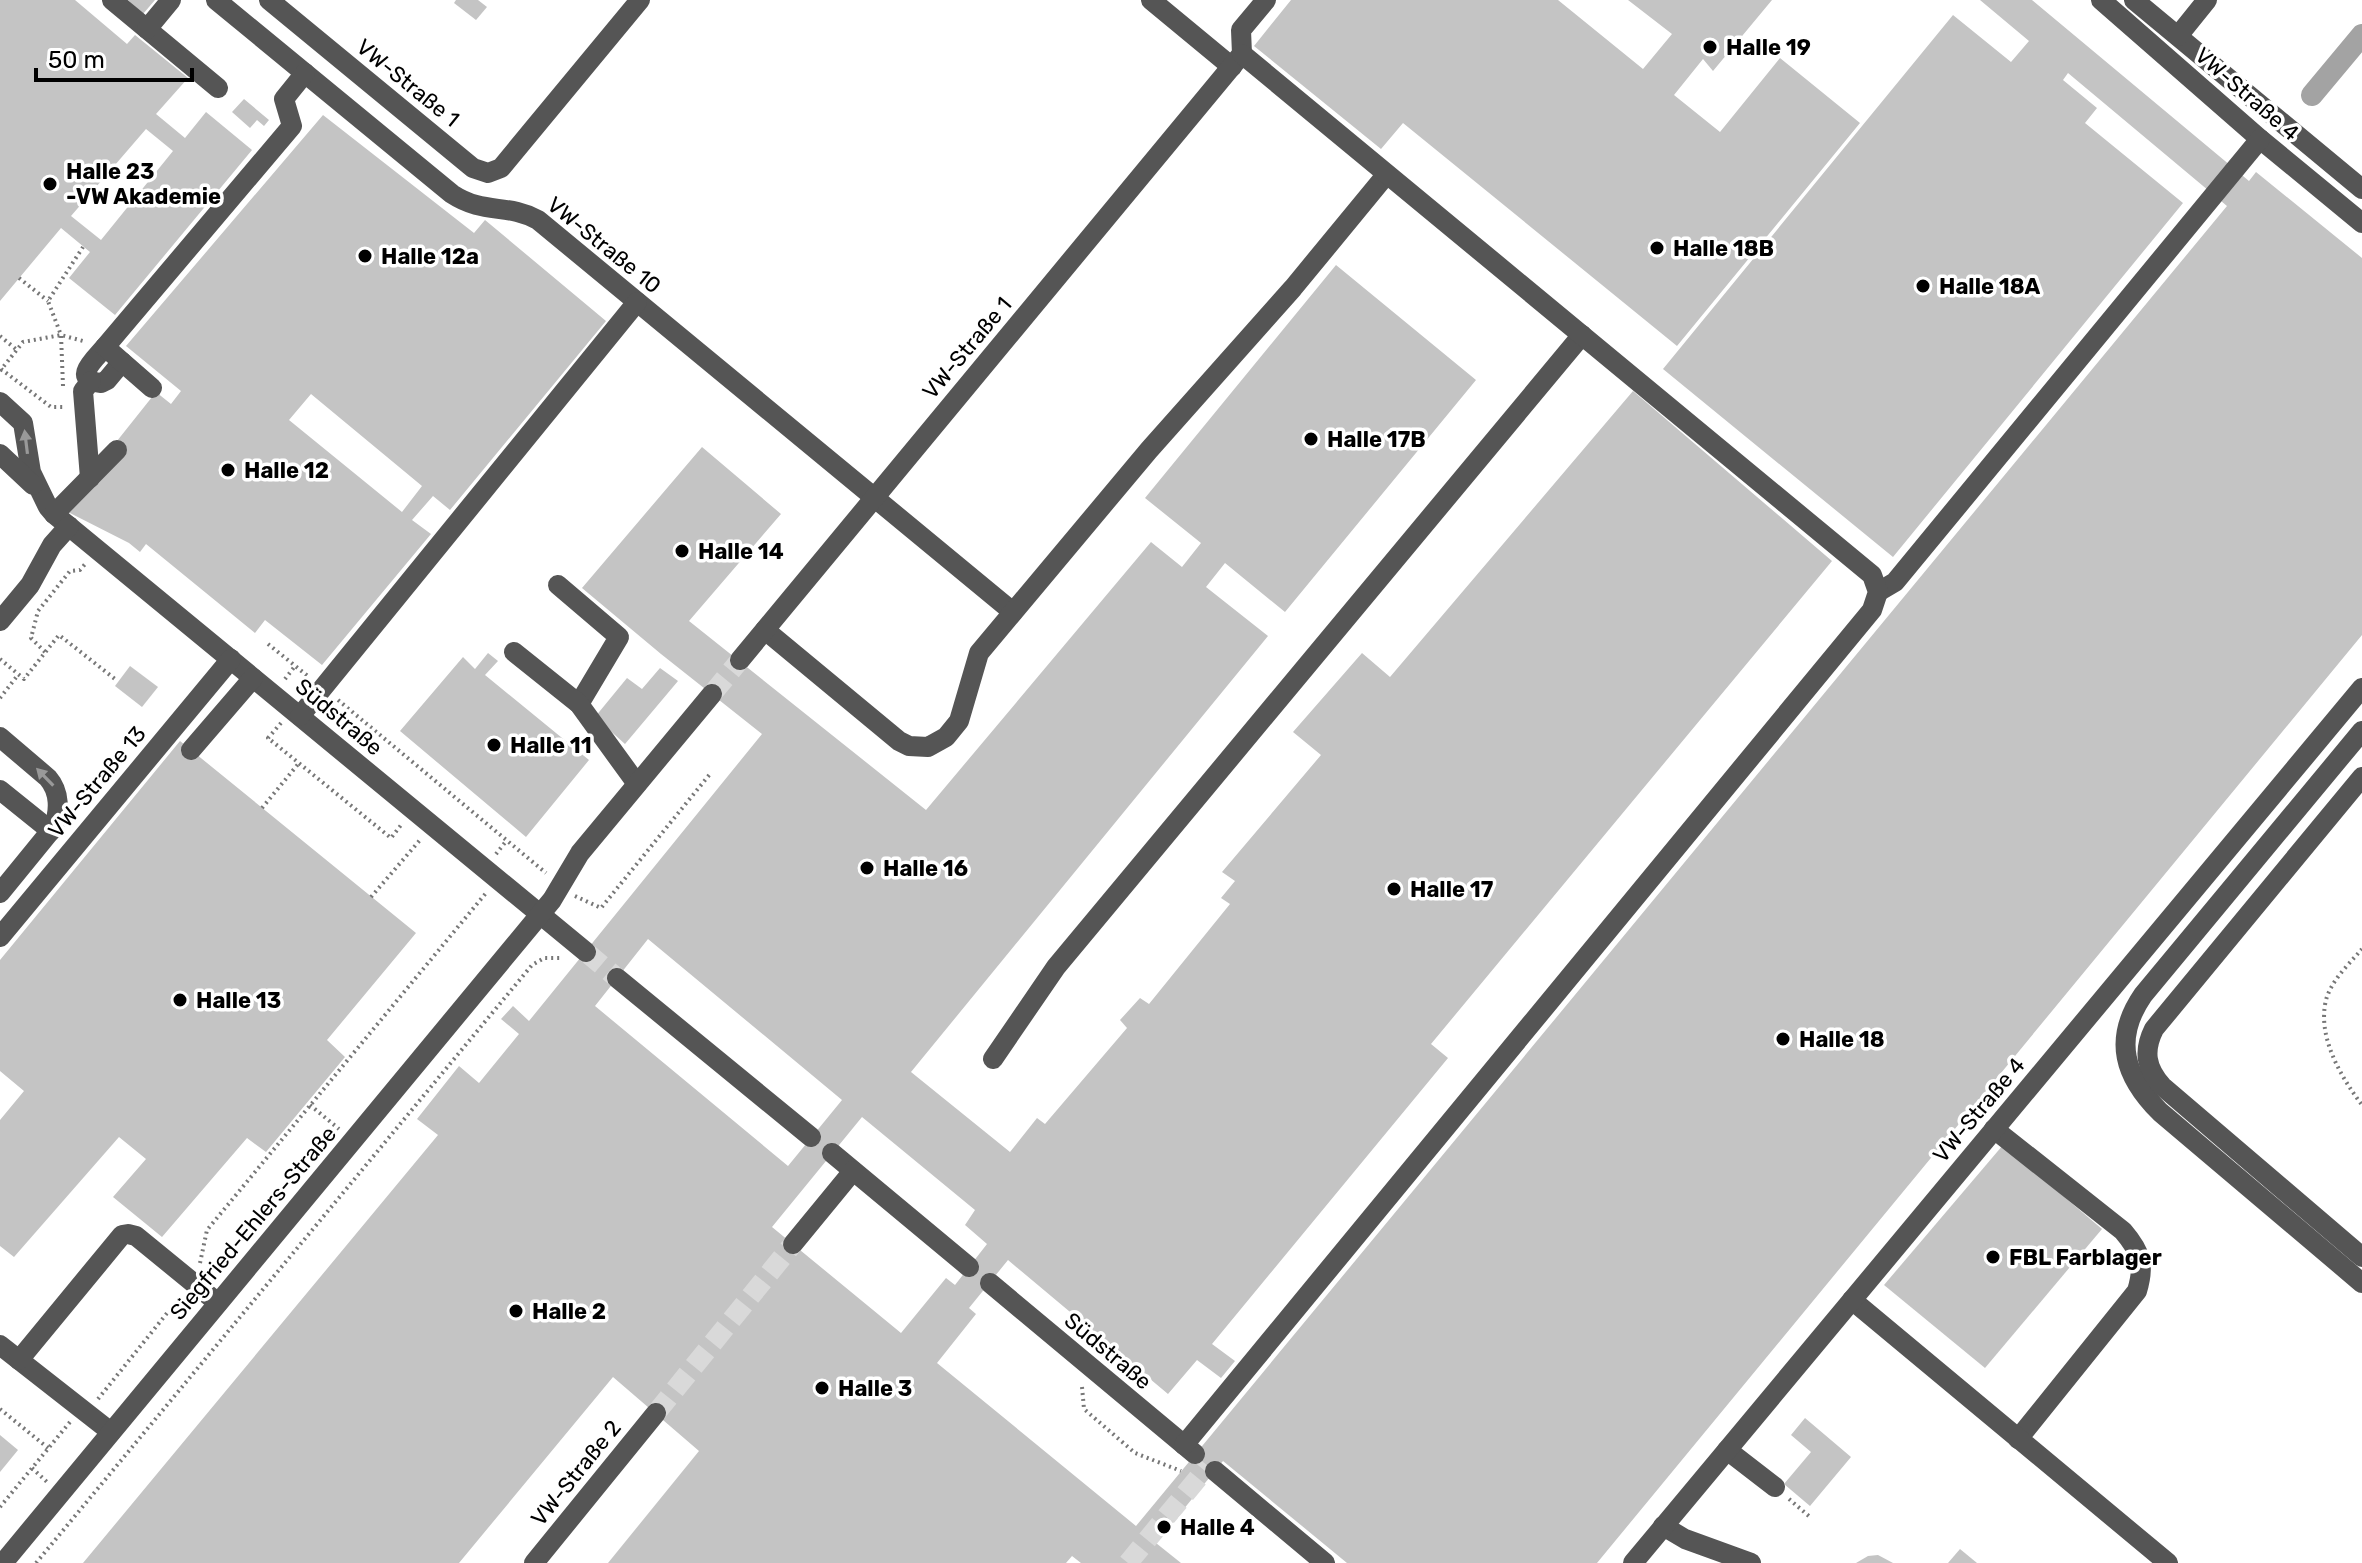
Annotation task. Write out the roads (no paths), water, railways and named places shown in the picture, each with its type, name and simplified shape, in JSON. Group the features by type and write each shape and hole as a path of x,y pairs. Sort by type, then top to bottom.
{"street":[{"path":"112,0 218,88"},
{"path":"147,29 171,0"},
{"name":"VW-Straße 10","path":"216,0 463,201 476,207 526,213 538,220 1013,612"},
{"name":"VW-Straße 1","path":"269,0 480,172 495,172 501,168 640,0"},
{"path":"1151,0 1237,61 1386,175 1872,575 1878,592 1895,582 2260,139"},
{"path":"1237,61 1241,30 1266,0"},
{"name":"VW-Straße 4","path":"2101,0 2362,223"},
{"path":"2134,0 2362,189"},
{"path":"2178,36 2207,0"},
{"name":"VW-Straße 1","path":"740,660 1237,61"},
{"path":"122,362 101,383 87,377 88,365 292,126 284,99 305,73"},
{"path":"361,119 383,94"},
{"path":"765,630 899,741 919,748 937,744 959,721 979,653 1159,439 1293,288 1386,175"},
{"path":"300,716 637,302"},
{"path":"993,1059 1056,967 1582,335"},
{"path":"105,347 152,388"},
{"path":"90,478 83,391 91,381"},
{"path":"0,402 23,423 29,465 39,491"},
{"path":"0,621 30,585 52,545 61,520 90,478 117,450"},
{"path":"0,454 39,491"},
{"name":"Südstraße","path":"39,491 61,520 540,915 579,957"},
{"path":"558,585 619,637 579,704"},
{"name":"Südstraße","path":"990,1283 1189,1450 1872,610 1878,592"},
{"path":"514,652 579,704 637,784"},
{"name":"VW-Straße 13","path":"0,937 231,659"},
{"path":"191,750 253,678"},
{"name":"VW-Straße 4","path":"1633,1563 2362,688"},
{"path":"540,915 580,853 712,694"},
{"path":"2362,731 2143,995 2132,1014 2125,1040 2127,1064 2138,1086 2160,1112 2362,1283"},
{"path":"0,737 53,784 58,799 55,824 51,831 0,893"},
{"path":"2362,777 2154,1029 2149,1038 2147,1058 2153,1077 2162,1086 2362,1257"},
{"path":"0,790 51,831"},
{"name":"Siegfried-Ehlers-Straße","path":"3,1563 540,915"},
{"path":"617,978 811,1137"},
{"path":"1994,1129 2123,1231 2136,1246 2141,1262 2142,1275 2137,1291 2018,1439"},
{"path":"832,1153 969,1267"},
{"path":"793,1244 853,1171"},
{"path":"19,1360 122,1235 136,1236 218,1303"},
{"path":"1852,1300 2168,1563"},
{"path":"0,1345 111,1432"},
{"name":"VW-Straße 2","path":"534,1563 656,1413"},
{"path":"1727,1450 1775,1487"},
{"path":"1215,1471 1325,1563"},
{"path":"1663,1526 1685,1539 1751,1563"}],"waterway":[{"path":"2312,95 2362,35"}],"tunnel":[{"path":"712,694 740,660"},
{"path":"586,952 617,978"},
{"path":"656,1413 793,1244"},
{"path":"1128,1563 1208,1466"}],"place":[{"name":"Halle 19","path":"1710,47"},
{"name":"Halle 23 -VW Akademie","path":"50,184"},
{"name":"Halle 18B","path":"1657,248"},
{"name":"Halle 12a","path":"365,256"},
{"name":"Halle 18A","path":"1923,286"},
{"name":"Halle 17B","path":"1311,439"},
{"name":"Halle 12","path":"228,470"},
{"name":"Halle 14","path":"682,551"},
{"name":"Halle 11","path":"494,745"},
{"name":"Halle 16","path":"867,868"},
{"name":"Halle 17","path":"1394,889"},
{"name":"Halle 13","path":"180,1000"},
{"name":"Halle 18","path":"1783,1039"},
{"name":"FBL Farblager","path":"1993,1257"},
{"name":"Halle 2","path":"516,1311"},
{"name":"Halle 3","path":"822,1388"},
{"name":"Halle 4","path":"1164,1527"}]}
